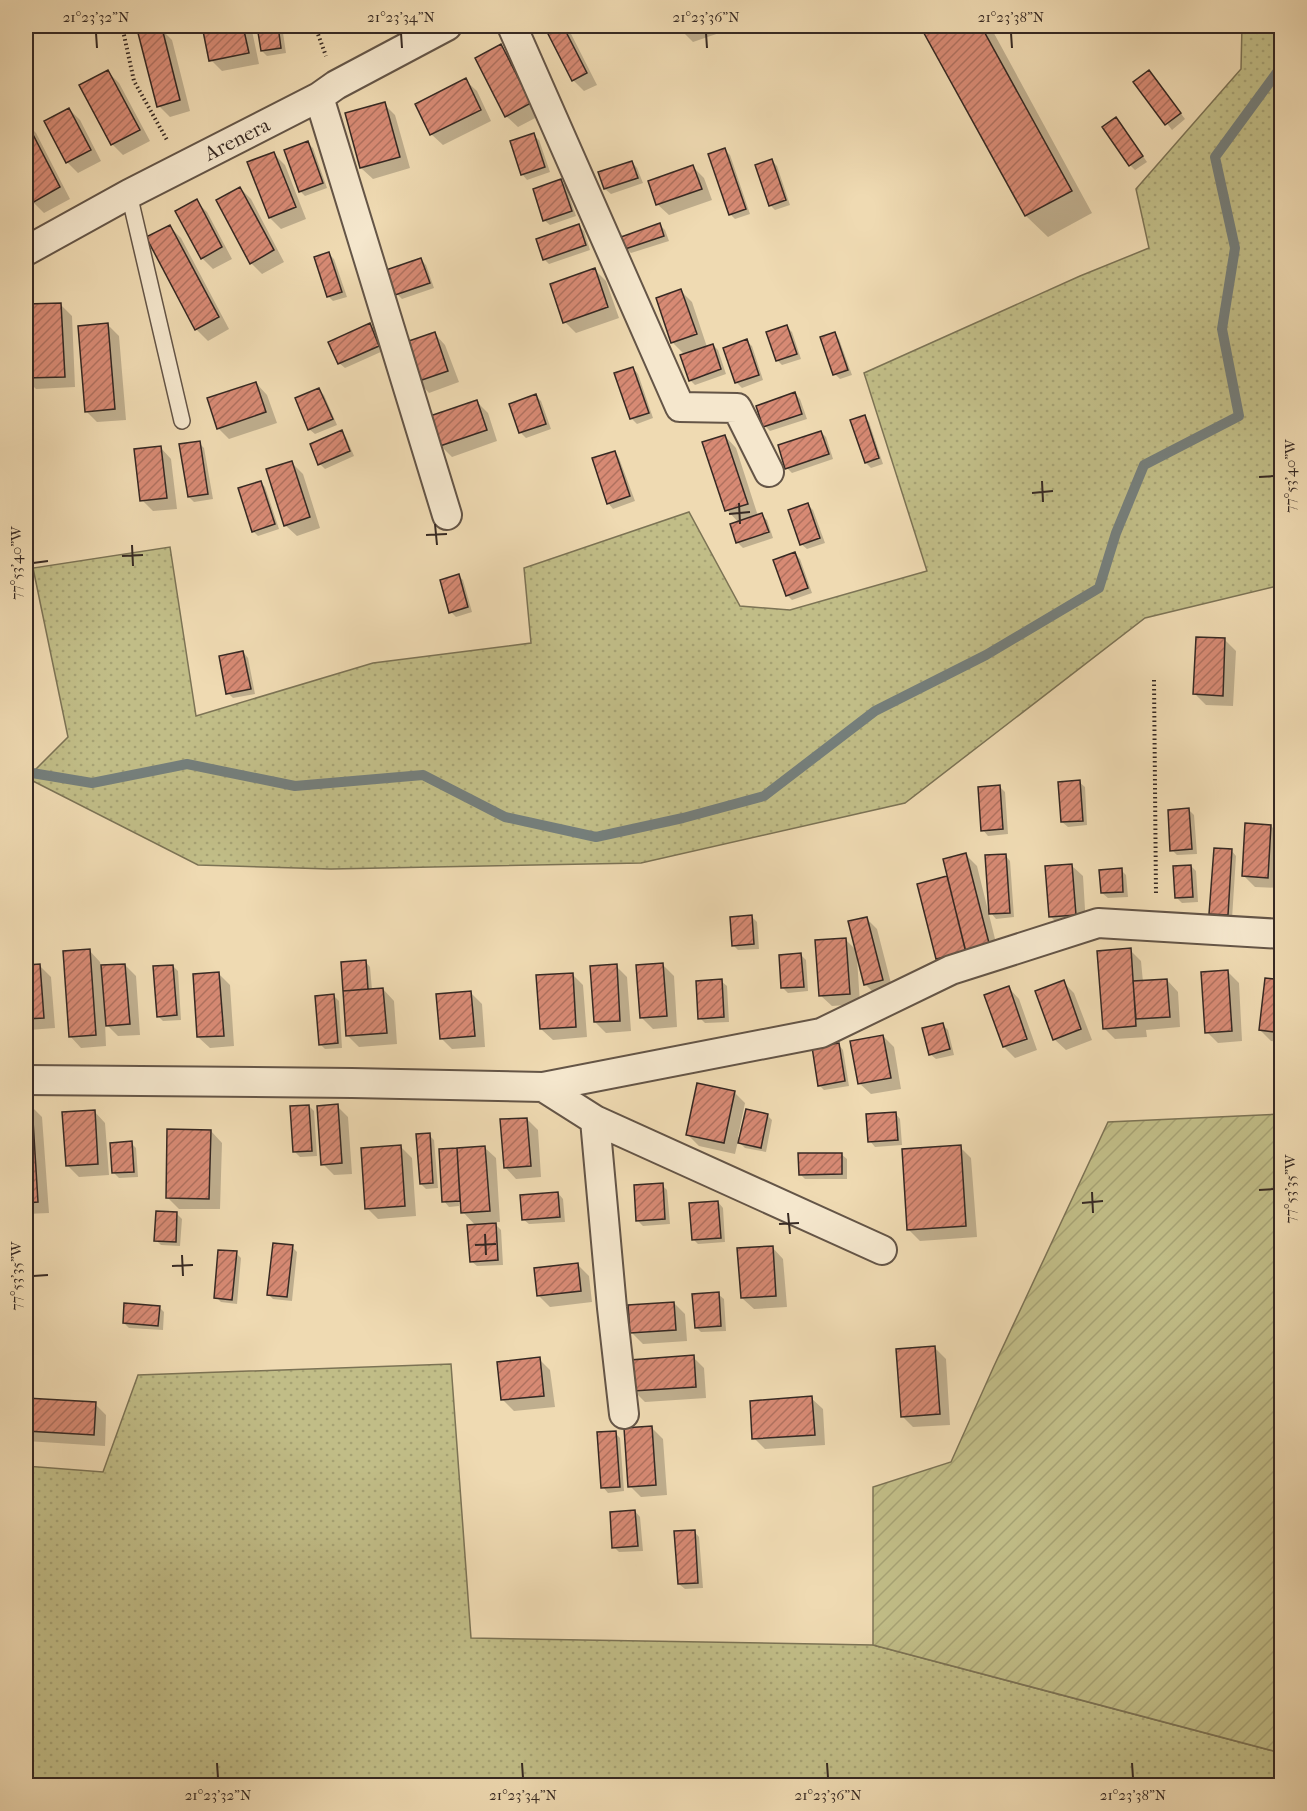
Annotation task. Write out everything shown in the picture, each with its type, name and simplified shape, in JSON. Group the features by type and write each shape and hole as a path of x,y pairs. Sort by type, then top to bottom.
{"street":[{"name":"Arenera","path":"26,251 129,194 319,97 336,85 447,26"},
{"path":"512,26 680,406 737,408 769,472"},
{"path":"319,97 447,515"},
{"path":"26,1080 543,1087 821,1033 951,970 1098,923 1281,934"},
{"path":"543,1087 595,1120 882,1251"},
{"path":"595,1120 624,1414"}],"lane":[{"path":"129,194 182,421"}],"path":[{"path":"122,26 134,81 182,167"},
{"path":"1154,680 1156,927"}],"shaded area":[{"path":"1242,26 1281,26 1281,585 1145,618 905,803 641,863 331,869 198,865 27,778 68,737 33,568 170,547 196,716 373,663 531,643 524,568 689,512 740,606 790,610 927,571 864,373 1080,276 1149,248 1136,189 1241,69"},
{"path":"1281,1114 1281,1753 873,1645 873,1487 951,1462 1108,1122"},
{"path":"451,1364 471,1638 873,1645 1281,1753 1281,1785 26,1785 26,1466 103,1472 138,1375"}],"building":[{"path":"202,26 243,26 249,53 209,61"},
{"path":"257,26 278,26 281,48 261,51"},
{"path":"544,26 563,26 587,73 572,81"},
{"path":"679,26 699,26 681,32"},
{"path":"920,26 981,26 1072,191 1025,216"},
{"path":"162,28 180,100 157,107 138,33"},
{"path":"501,44 531,103 505,117 475,58"},
{"path":"108,70 140,130 111,145 79,85"},
{"path":"1149,70 1181,113 1165,125 1133,82"},
{"path":"466,78 481,110 430,135 415,104"},
{"path":"385,102 400,157 360,168 345,113"},
{"path":"69,108 91,150 66,163 44,121"},
{"path":"1116,117 1143,156 1129,166 1102,127"},
{"path":"26,121 60,187 32,203 26,191"},
{"path":"534,133 545,167 521,175 510,141"},
{"path":"308,141 323,183 299,192 284,150"},
{"path":"725,148 746,209 729,215 708,154"},
{"path":"274,152 296,207 269,218 247,162"},
{"path":"772,159 786,200 769,206 755,165"},
{"path":"632,161 638,178 604,189 598,172"},
{"path":"693,165 702,189 656,205 648,181"},
{"path":"561,179 572,211 543,221 533,189"},
{"path":"240,187 274,250 250,264 216,200"},
{"path":"197,199 222,247 201,259 175,211"},
{"path":"660,223 664,236 625,249 621,237"},
{"path":"579,224 586,245 543,260 536,239"},
{"path":"170,225 219,317 195,330 146,237"},
{"path":"329,252 342,292 327,297 314,257"},
{"path":"421,258 430,283 395,295 386,270"},
{"path":"595,268 608,307 563,323 550,284"},
{"path":"681,289 697,334 671,343 656,298"},
{"path":"61,303 65,377 26,378 26,304"},
{"path":"108,323 115,409 85,412 78,326"},
{"path":"370,323 379,346 338,364 328,342"},
{"path":"787,325 797,354 776,361 766,332"},
{"path":"435,332 448,371 416,382 403,343"},
{"path":"835,332 848,370 833,375 820,337"},
{"path":"747,339 759,375 735,383 723,348"},
{"path":"713,344 721,369 689,381 680,355"},
{"path":"633,367 649,413 630,419 614,373"},
{"path":"256,382 266,412 217,429 207,398"},
{"path":"319,388 333,419 308,430 295,398"},
{"path":"795,392 802,414 763,427 756,406"},
{"path":"536,394 546,424 519,433 509,404"},
{"path":"477,400 487,430 440,446 430,416"},
{"path":"865,415 879,458 865,463 850,420"},
{"path":"342,430 350,451 318,465 310,444"},
{"path":"821,431 829,454 785,469 778,445"},
{"path":"725,435 748,504 725,511 702,442"},
{"path":"200,441 208,494 188,497 179,444"},
{"path":"161,446 167,498 140,501 134,449"},
{"path":"615,451 630,496 607,504 592,458"},
{"path":"292,461 310,517 284,526 266,469"},
{"path":"261,481 275,524 252,532 238,488"},
{"path":"808,503 820,538 800,545 788,510"},
{"path":"762,513 769,532 736,543 730,524"},
{"path":"795,552 808,588 786,596 773,560"},
{"path":"459,574 468,607 449,613 440,580"},
{"path":"1196,637 1225,638 1223,696 1193,694"},
{"path":"243,651 251,689 226,694 219,656"},
{"path":"1080,780 1083,821 1061,822 1058,782"},
{"path":"1000,785 1003,829 981,831 978,787"},
{"path":"1189,808 1192,849 1170,851 1168,810"},
{"path":"1245,823 1271,825 1268,878 1242,876"},
{"path":"1214,848 1232,849 1228,915 1209,914"},
{"path":"966,853 990,947 966,953 943,859"},
{"path":"1006,854 1010,913 989,914 985,855"},
{"path":"1072,864 1076,915 1049,917 1045,866"},
{"path":"1191,865 1193,897 1175,898 1173,866"},
{"path":"1122,868 1123,892 1101,893 1099,870"},
{"path":"1281,875 1282,916 1278,916"},
{"path":"947,876 966,952 936,959 917,884"},
{"path":"752,915 754,944 732,946 730,917"},
{"path":"867,917 883,980 864,985 848,921"},
{"path":"846,938 850,994 819,996 815,940"},
{"path":"1131,948 1136,1026 1103,1029 1097,951"},
{"path":"90,949 96,1035 69,1037 63,951"},
{"path":"801,953 804,987 781,988 779,955"},
{"path":"366,960 368,989 343,991 341,962"},
{"path":"663,963 667,1016 640,1018 636,965"},
{"path":"40,964 44,1018 26,1019 26,965"},
{"path":"125,964 130,1024 106,1026 101,965"},
{"path":"617,964 620,1021 594,1022 590,966"},
{"path":"173,965 177,1015 157,1017 153,966"},
{"path":"1228,970 1232,1031 1205,1033 1201,972"},
{"path":"219,972 224,1036 197,1037 193,974"},
{"path":"573,973 576,1027 540,1029 536,975"},
{"path":"1265,978 1282,980 1282,1033 1259,1030"},
{"path":"722,979 724,1017 698,1019 696,981"},
{"path":"1167,979 1170,1017 1136,1019 1133,981"},
{"path":"1064,980 1081,1029 1053,1040 1035,991"},
{"path":"1009,986 1027,1039 1003,1047 984,995"},
{"path":"383,988 387,1033 346,1036 343,991"},
{"path":"471,991 475,1036 440,1039 436,994"},
{"path":"334,994 338,1043 319,1045 315,996"},
{"path":"943,1023 950,1049 929,1055 922,1028"},
{"path":"883,1035 891,1078 858,1084 850,1041"},
{"path":"839,1043 845,1081 818,1086 812,1047"},
{"path":"697,1083 735,1091 724,1143 686,1135"},
{"path":"32,1104 38,1202 26,1203 26,1105"},
{"path":"338,1104 342,1163 321,1165 317,1106"},
{"path":"309,1105 312,1151 293,1152 290,1106"},
{"path":"746,1109 768,1114 761,1148 738,1143"},
{"path":"95,1110 98,1164 66,1166 62,1112"},
{"path":"896,1112 898,1140 868,1142 866,1114"},
{"path":"527,1118 531,1166 504,1168 500,1119"},
{"path":"167,1129 211,1130 209,1199 166,1198"},
{"path":"430,1133 433,1183 420,1184 416,1134"},
{"path":"132,1141 134,1172 112,1173 110,1143"},
{"path":"401,1145 405,1206 365,1209 361,1148"},
{"path":"961,1145 966,1226 907,1230 902,1149"},
{"path":"485,1146 490,1211 461,1213 457,1148"},
{"path":"457,1148 460,1201 442,1202 439,1149"},
{"path":"798,1153 842,1153 842,1174 799,1175"},
{"path":"663,1183 665,1219 636,1221 634,1185"},
{"path":"558,1192 560,1217 522,1220 520,1195"},
{"path":"718,1201 721,1238 692,1240 689,1203"},
{"path":"156,1211 177,1212 176,1242 154,1241"},
{"path":"496,1223 498,1260 470,1262 467,1225"},
{"path":"273,1243 293,1245 287,1297 267,1295"},
{"path":"773,1246 776,1296 741,1298 737,1248"},
{"path":"218,1250 237,1251 232,1300 214,1298"},
{"path":"578,1263 581,1291 537,1296 534,1268"},
{"path":"719,1292 721,1326 695,1328 692,1294"},
{"path":"674,1302 676,1330 630,1333 628,1305"},
{"path":"124,1303 160,1306 158,1326 123,1323"},
{"path":"935,1346 940,1414 901,1417 896,1349"},
{"path":"694,1355 696,1387 633,1391 630,1360"},
{"path":"540,1357 544,1396 501,1400 497,1362"},
{"path":"812,1396 815,1435 752,1439 750,1401"},
{"path":"26,1398 96,1402 94,1435 26,1431"},
{"path":"652,1426 656,1485 628,1487 624,1428"},
{"path":"616,1431 620,1487 601,1488 597,1432"},
{"path":"635,1510 638,1546 612,1548 610,1512"},
{"path":"695,1530 698,1583 678,1584 674,1531"}],"waterway":[{"path":"26,772 92,783 187,764 295,786 423,775 505,817 596,837 683,818 764,796 875,711 986,655 1099,588 1116,533 1144,465 1239,416 1222,329 1235,248 1215,157 1278,71 1282,62"}]}
